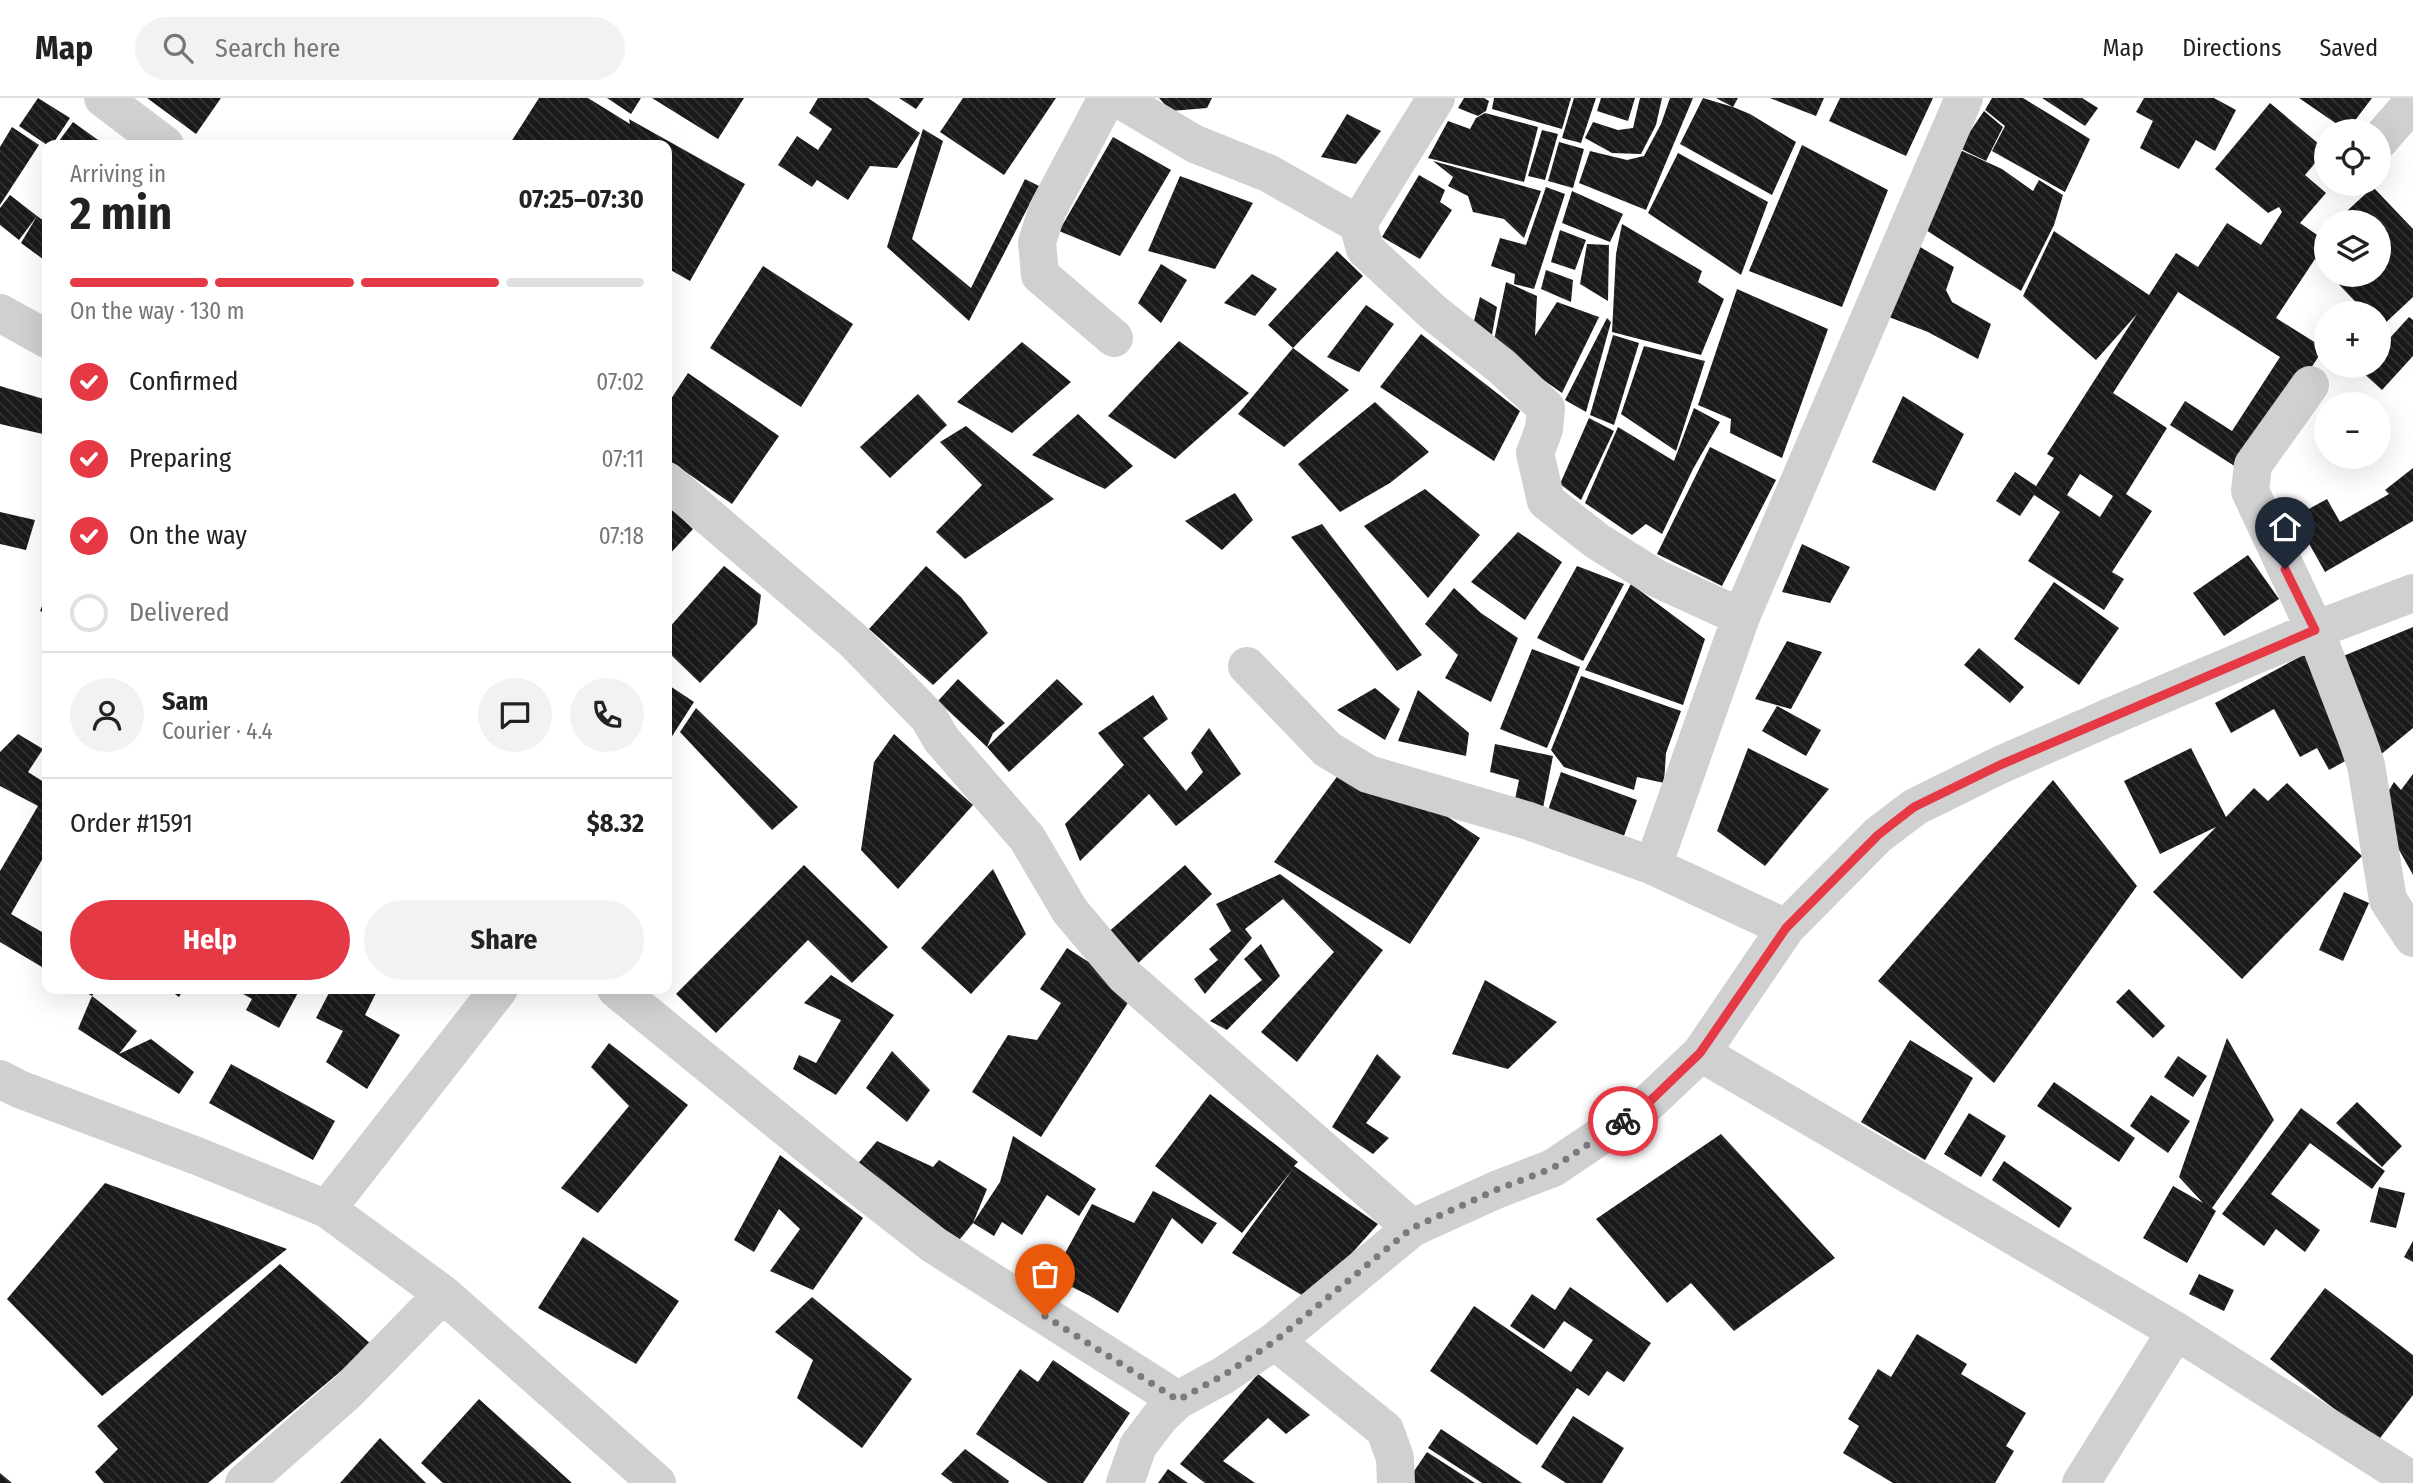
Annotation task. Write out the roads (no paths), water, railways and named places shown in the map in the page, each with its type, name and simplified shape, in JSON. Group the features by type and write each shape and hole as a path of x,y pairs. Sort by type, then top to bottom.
{"street":[{"path":"103,98 158,140"},
{"path":"1107,98 1047,211 1037,242 1040,275 1114,338"},
{"path":"1117,98 1195,144 1268,173 1358,224 1365,249 1434,313 1501,366 1546,408 1544,429 1535,453 1546,501 1597,541 1656,578 1741,617"},
{"path":"1358,224 1436,98"},
{"path":"1653,866 1741,617 1964,98"},
{"path":"2391,127 2413,102"},
{"path":"0,313 42,336"},
{"path":"2310,385 2253,465 2250,491 2315,630 2366,765 2388,900 2413,938"},
{"path":"672,485 853,640 929,718 941,739 1027,838 1070,911 1125,976 1412,1228"},
{"path":"1125,1483 1138,1446 1178,1400 1224,1375 1275,1341 1412,1228 1553,1168 1645,1106 1700,1053 1786,928 1878,835 1914,807 2000,765 2315,630 2413,593"},
{"path":"1247,666 1327,749 1367,774 1529,821 1653,866 1786,928"},
{"path":"327,1209 495,994"},
{"path":"623,994 832,1166 934,1245 1178,1400"},
{"path":"1700,1053 2176,1331 2413,1481"},
{"path":"0,1079 19,1089 197,1156 327,1209 443,1294 657,1483"},
{"path":"244,1483 347,1392 443,1294"},
{"path":"2081,1483 2176,1331"},
{"path":"1275,1341 1385,1430 1395,1458 1396,1483"}]}
